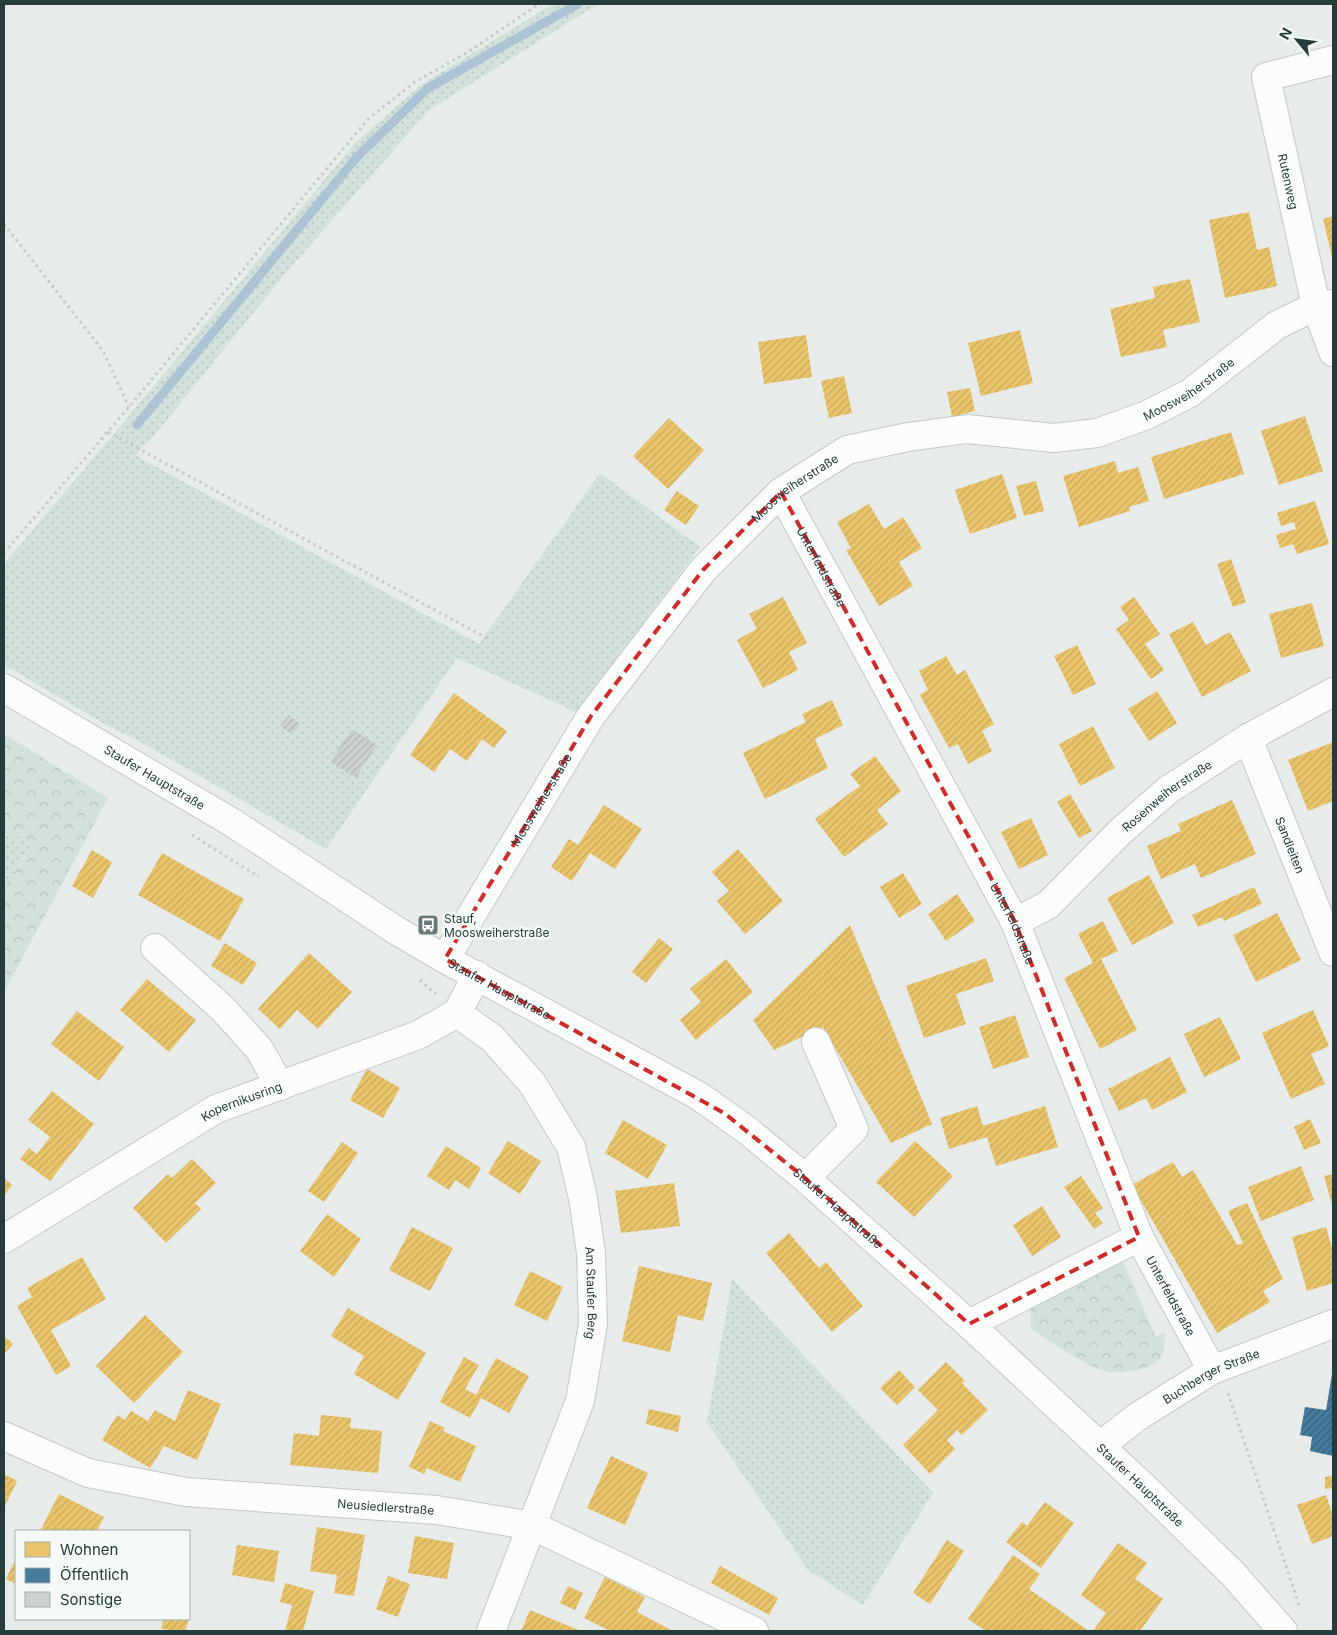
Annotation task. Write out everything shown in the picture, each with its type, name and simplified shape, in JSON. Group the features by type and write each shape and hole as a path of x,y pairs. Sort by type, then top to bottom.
{"street":[{"name":"Rutenweg","path":"1333,60 1266,77 1325,305 1333,352"},
{"name":"Moosweiherstraße","path":"445,959 591,716 703,570 781,492 847,450 908,437 967,430 1054,438 1096,433 1147,415 1190,393 1277,325 1325,305"},
{"name":"Unterfeldstraße","path":"781,492 1015,922 1139,1237 1212,1370"},
{"name":"Staufer Hauptstraße","path":"4,688 233,823 397,931 445,959 699,1096 748,1131 804,1178 968,1324 1100,1446 1233,1574 1283,1631"},
{"name":"Rosenweiherstraße","path":"1015,922 1048,905 1121,831 1168,790 1248,738 1333,692"},
{"name":"Sandleiten","path":"1248,738 1333,952"},
{"path":"155,948 223,1009 259,1049 280,1086"},
{"path":"457,1012 477,975"},
{"name":"Kopernikusring","path":"4,1240 216,1109 418,1035 457,1012"},
{"name":"Am Staufer Berg","path":"457,1012 492,1038 532,1083 571,1147 583,1198 591,1253 593,1324 580,1402 491,1631"},
{"path":"804,1178 854,1129 816,1042"},
{"path":"968,1324 1139,1237"},
{"name":"Buchberger Straße","path":"1100,1446 1137,1417 1212,1370 1333,1324"},
{"name":"Neusiedlerstraße","path":"4,1436 88,1473 186,1492 437,1510 533,1526 754,1631"}],"path":[{"path":"4,553 108,432 368,119 415,82 468,52 540,4"},
{"path":"4,224 103,351 129,406"},
{"path":"108,432 490,640"},
{"path":"188,832 263,880"},
{"path":"415,977 457,1012"},
{"path":"1212,1370 1228,1392 1302,1611"}],"highlighted area":[{"path":"781,492 1015,922 1139,1237 969,1324 805,1178 724,1113 445,959 591,716 703,570"}],"green space":[{"path":"553,4 598,4 429,110 283,276 153,437 135,455 479,644 600,473 700,547 576,712 457,658 326,849 4,665 4,564 355,143 422,84"},
{"path":"4,734 108,798 4,992 4,886 32,847 4,829"},
{"path":"4,829 32,846 4,886"},
{"path":"1122,1260 1156,1337 1165,1333 1164,1351 1156,1363 1131,1371 1109,1372 1101,1370 1081,1361 1031,1329 1030,1308"},
{"path":"732,1279 933,1493 863,1605 808,1570 707,1422"}],"building: Wohnen":[{"path":"1249,212 1257,250 1269,247 1277,286 1225,298 1209,220"},
{"path":"1333,216 1333,261 1323,219"},
{"path":"1190,279 1200,322 1163,330 1167,347 1121,357 1110,309 1155,298 1153,287"},
{"path":"1020,330 1033,383 981,396 968,343"},
{"path":"806,335 812,377 764,384 758,342"},
{"path":"844,376 852,413 829,418 821,381"},
{"path":"970,388 975,411 952,417 947,392"},
{"path":"1305,416 1323,471 1279,485 1261,431"},
{"path":"669,418 704,450 668,489 633,456"},
{"path":"1231,432 1244,474 1164,499 1151,457"},
{"path":"1115,461 1118,473 1138,467 1149,501 1129,507 1130,511 1079,527 1063,476"},
{"path":"1002,474 1017,518 970,534 955,490"},
{"path":"1036,481 1044,511 1024,516 1016,486"},
{"path":"677,491 699,506 686,525 664,510"},
{"path":"1315,501 1329,544 1297,554 1293,544 1280,548 1276,535 1296,529 1294,522 1281,526 1277,513"},
{"path":"869,504 884,529 903,517 922,548 899,562 913,586 879,606 846,550 851,548 837,522"},
{"path":"1231,559 1246,602 1233,607 1217,564"},
{"path":"783,597 807,643 789,652 798,670 763,688 737,640 757,629 749,614"},
{"path":"1134,597 1160,634 1145,644 1164,670 1151,679 1116,629 1129,620 1120,607"},
{"path":"1312,603 1324,646 1281,658 1269,614"},
{"path":"1193,622 1206,645 1230,632 1251,671 1202,697 1169,634"},
{"path":"1077,645 1096,684 1073,695 1054,656"},
{"path":"946,656 957,675 965,670 994,724 982,731 992,751 968,764 958,744 949,748 920,695 928,690 919,671"},
{"path":"1157,691 1177,723 1149,741 1128,709"},
{"path":"454,693 507,731 494,748 482,739 467,761 450,749 434,772 410,755"},
{"path":"832,700 843,725 815,739 828,768 765,799 743,753 806,722 802,714"},
{"path":"1093,726 1115,768 1080,786 1059,744"},
{"path":"1333,742 1333,801 1308,811 1288,760"},
{"path":"875,756 901,791 877,810 888,824 844,857 815,819 860,786 850,774"},
{"path":"1070,794 1092,831 1079,838 1057,802"},
{"path":"1232,800 1256,854 1201,878 1195,864 1161,879 1147,846 1181,831 1178,824"},
{"path":"604,805 642,829 615,869 590,853 572,881 551,867 569,839 578,845"},
{"path":"1031,818 1048,855 1019,869 1001,832"},
{"path":"738,849 783,901 745,934 717,901 729,891 712,872"},
{"path":"92,850 112,862 93,898 72,886"},
{"path":"162,853 244,899 220,941 138,895"},
{"path":"903,873 922,904 899,918 880,887"},
{"path":"1149,875 1174,923 1132,945 1107,898"},
{"path":"1254,887 1262,904 1224,921 1222,917 1198,927 1192,915"},
{"path":"957,894 975,921 946,941 928,914"},
{"path":"1277,913 1301,960 1256,982 1233,935"},
{"path":"1103,921 1118,951 1101,959 1137,1030 1100,1049 1064,978 1093,963 1078,934"},
{"path":"850,925 932,1124 891,1143 823,1027 774,1050 753,1020"},
{"path":"659,938 673,949 646,983 632,972"},
{"path":"225,943 257,963 243,985 211,966"},
{"path":"309,953 352,992 318,1029 297,1010 280,1029 258,1009"},
{"path":"986,958 994,981 956,994 966,1024 924,1038 906,986"},
{"path":"726,959 753,992 696,1040 680,1020 701,1002 690,989"},
{"path":"147,979 196,1020 169,1052 120,1010"},
{"path":"1313,1010 1329,1046 1311,1054 1325,1084 1291,1099 1262,1033"},
{"path":"77,1011 124,1047 99,1081 51,1044"},
{"path":"1015,1015 1029,1057 993,1069 979,1027"},
{"path":"1220,1017 1241,1059 1204,1077 1184,1034"},
{"path":"1170,1057 1187,1092 1152,1110 1146,1098 1119,1111 1108,1089"},
{"path":"367,1069 400,1088 383,1118 350,1100"},
{"path":"52,1091 94,1124 50,1181 20,1159 29,1148 37,1154 50,1137 28,1120"},
{"path":"977,1106 983,1126 1045,1106 1058,1147 996,1166 987,1137 949,1149 940,1118"},
{"path":"1310,1119 1321,1143 1304,1150 1294,1127"},
{"path":"623,1120 667,1145 648,1179 605,1153"},
{"path":"508,1141 541,1161 520,1194 488,1173"},
{"path":"915,1141 953,1176 914,1217 876,1182"},
{"path":"342,1142 358,1153 324,1202 308,1191"},
{"path":"446,1146 481,1168 469,1189 455,1180 449,1190 427,1176"},
{"path":"192,1159 216,1183 195,1203 201,1209 166,1243 133,1208 168,1174 172,1178"},
{"path":"1173,1162 1182,1177 1193,1170 1237,1245 1243,1243 1228,1211 1247,1203 1283,1279 1263,1291 1270,1302 1217,1333 1132,1185"},
{"path":"1301,1166 1314,1200 1261,1221 1248,1187"},
{"path":"1333,1174 1333,1208 1324,1176"},
{"path":"1081,1176 1103,1208 1095,1213 1103,1223 1094,1229 1064,1187"},
{"path":"4,1178 12,1185 4,1196"},
{"path":"674,1183 680,1226 621,1233 615,1191"},
{"path":"1042,1206 1061,1237 1032,1256 1013,1225"},
{"path":"327,1214 361,1239 334,1277 300,1251"},
{"path":"412,1227 453,1248 430,1291 389,1270"},
{"path":"1326,1227 1333,1251 1333,1283 1307,1291 1292,1237"},
{"path":"789,1233 819,1268 826,1262 863,1306 832,1332 766,1253"},
{"path":"82,1257 106,1299 51,1330 71,1366 56,1375 17,1306 32,1297 27,1288"},
{"path":"639,1266 712,1283 703,1321 678,1315 670,1352 622,1341"},
{"path":"530,1271 563,1287 547,1321 514,1305"},
{"path":"348,1308 426,1353 398,1400 354,1374 364,1356 331,1336"},
{"path":"145,1315 183,1352 134,1403 96,1366"},
{"path":"4,1336 13,1344 4,1354"},
{"path":"464,1357 479,1365 465,1389 476,1395 496,1358 529,1376 509,1413 481,1398 470,1418 440,1402"},
{"path":"946,1362 965,1381 962,1383 988,1410 962,1435 957,1430 947,1440 955,1449 930,1474 903,1445 938,1410 918,1390"},
{"path":"899,1370 915,1387 897,1405 880,1388"},
{"path":"188,1390 221,1404 197,1460 164,1446 150,1468 102,1440 117,1415 125,1420 131,1411 148,1421 155,1410 175,1421"},
{"path":"649,1409 681,1416 678,1432 646,1424"},
{"path":"321,1415 351,1418 350,1428 382,1431 378,1473 290,1465 294,1433 319,1436"},
{"path":"430,1421 445,1428 443,1431 476,1446 460,1482 427,1468 424,1474 409,1467"},
{"path":"611,1456 648,1473 625,1525 587,1508"},
{"path":"4,1474 17,1481 4,1508"},
{"path":"1333,1476 1333,1488 1325,1489 1325,1477"},
{"path":"59,1494 104,1517 98,1530 41,1530"},
{"path":"1326,1495 1333,1516 1333,1536 1312,1544 1297,1505"},
{"path":"1045,1502 1074,1523 1041,1568 1006,1542 1022,1522 1027,1526"},
{"path":"317,1527 365,1535 354,1596 334,1593 337,1575 310,1571"},
{"path":"415,1536 454,1543 447,1579 408,1573"},
{"path":"947,1540 964,1551 930,1604 913,1593"},
{"path":"1118,1543 1147,1563 1135,1579 1163,1599 1140,1631 1093,1631 1106,1613 1081,1595"},
{"path":"237,1545 279,1551 274,1582 232,1575"},
{"path":"1013,1555 1040,1574 1029,1589 1089,1631 986,1631 968,1619"},
{"path":"15,1560 15,1584 6,1579"},
{"path":"720,1566 778,1598 769,1615 711,1583"},
{"path":"388,1576 410,1584 398,1617 376,1609"},
{"path":"605,1577 645,1597 637,1612 673,1631 610,1631 584,1618"},
{"path":"285,1583 314,1591 303,1631 285,1631 292,1605 280,1602"},
{"path":"568,1586 583,1593 575,1610 560,1603"},
{"path":"530,1610 581,1631 521,1631"},
{"path":"164,1620 189,1620 185,1631 170,1631 161,1628"}],"building: Öffentlich":[{"path":"1332,1374 1333,1456 1310,1451 1312,1437 1300,1435 1305,1407 1326,1410"}],"building: Sonstige":[{"path":"289,715 300,724 292,735 280,726"},
{"path":"352,729 377,745 356,778 330,762"}],"waterway":[{"path":"137,425 356,158 428,88 578,4"}],"place":[{"name":"Stauf, Moosweiherstraße","path":"428,925"}]}
